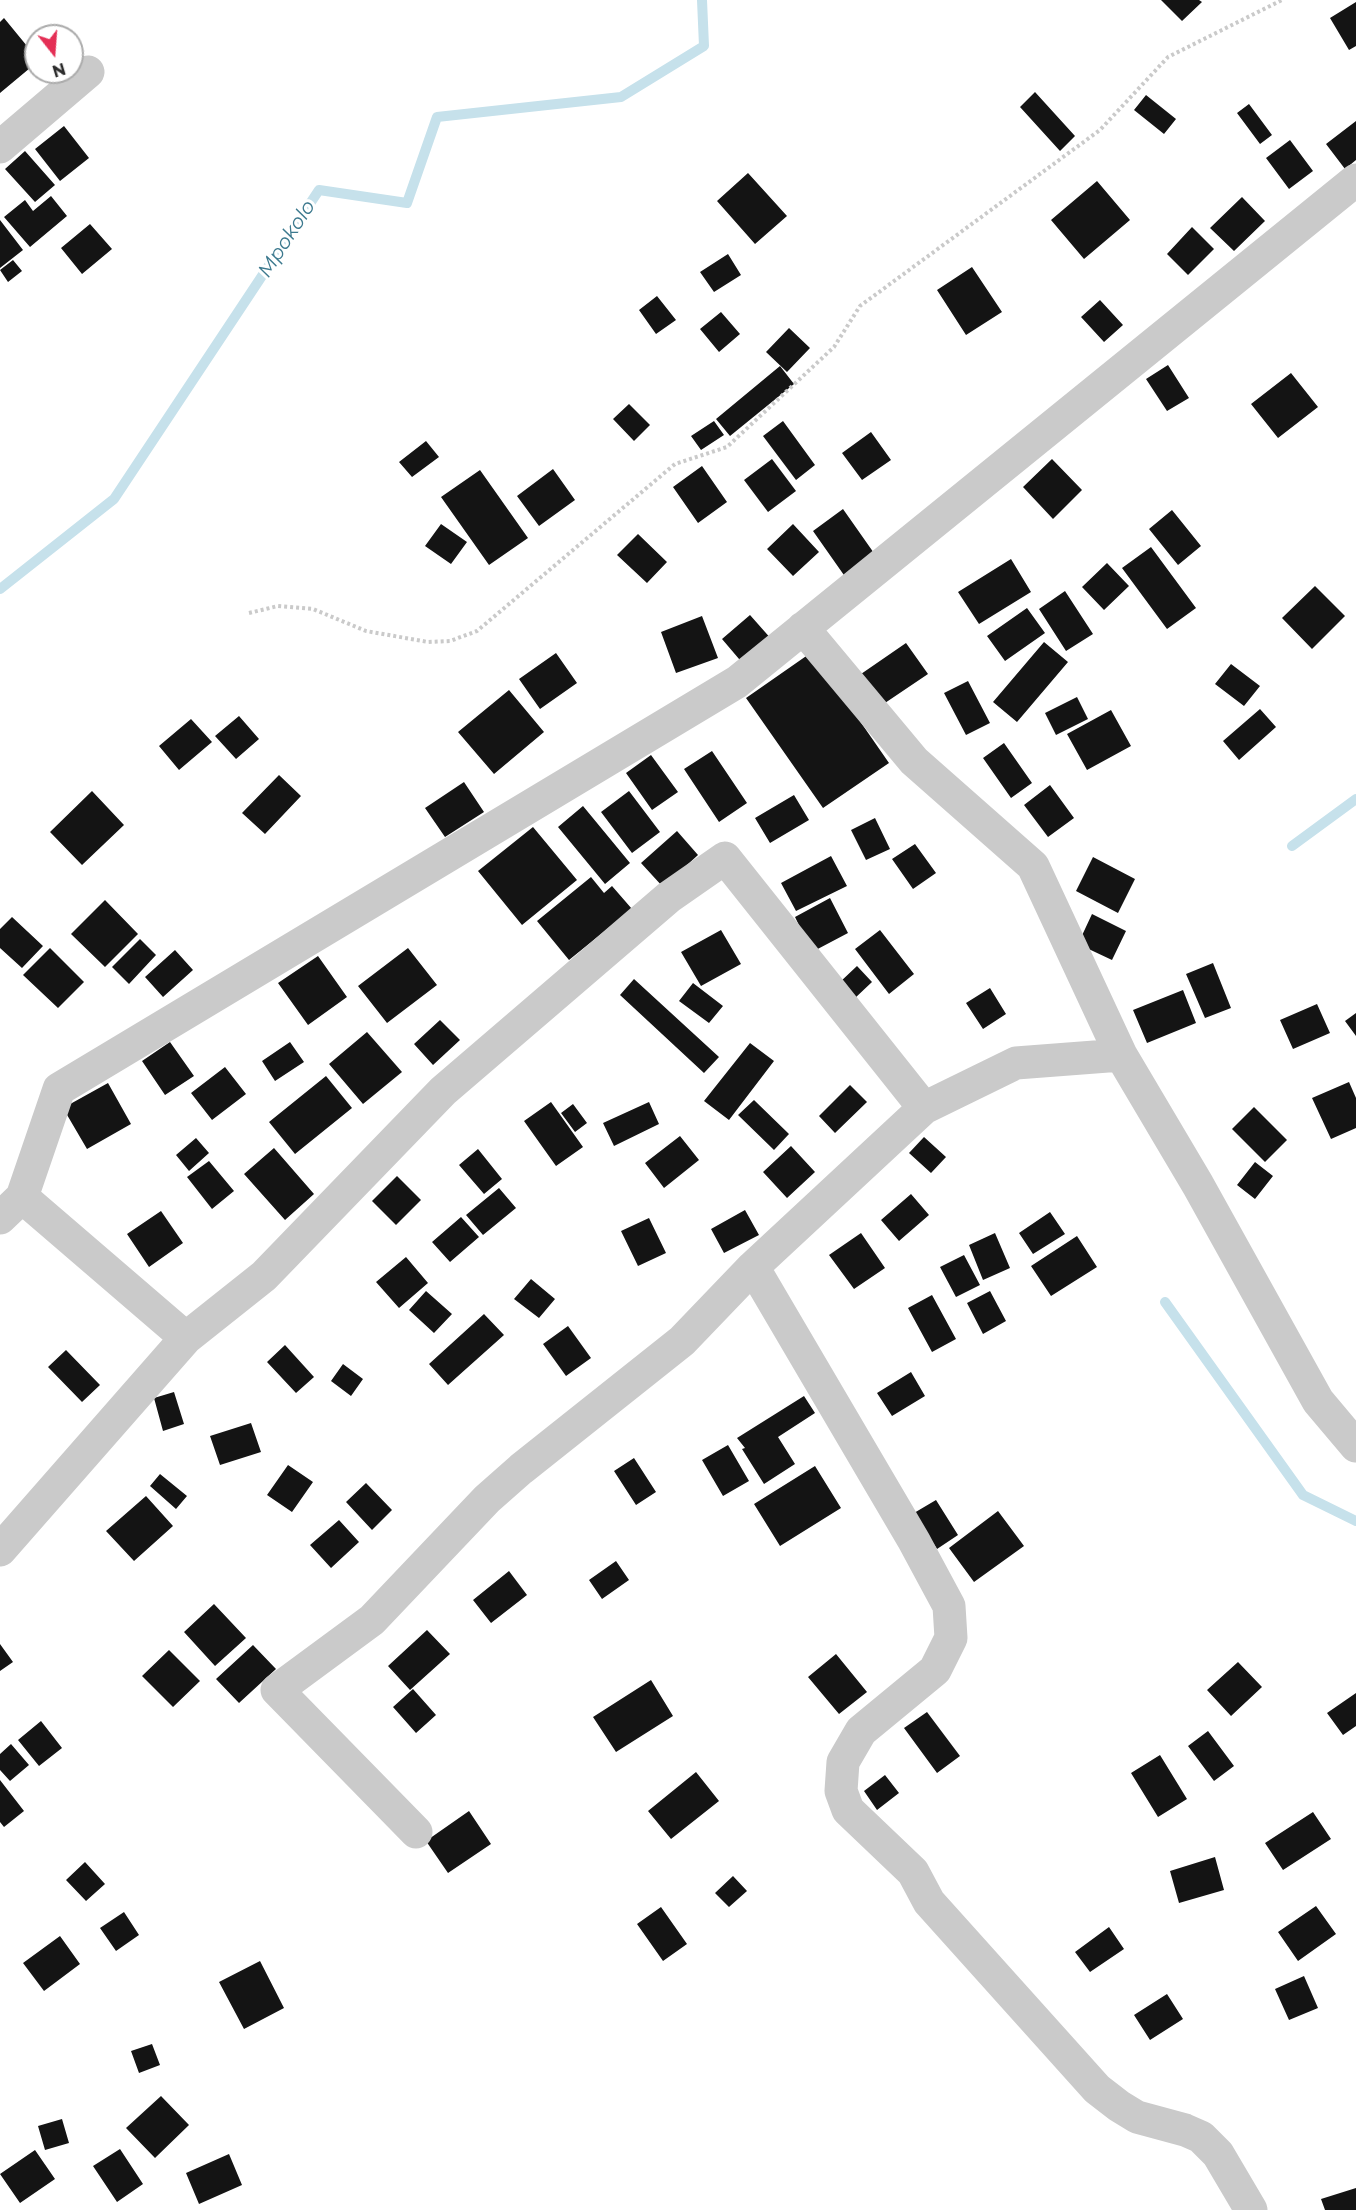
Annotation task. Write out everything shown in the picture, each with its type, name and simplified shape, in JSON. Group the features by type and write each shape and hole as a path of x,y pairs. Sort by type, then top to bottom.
{"street":[{"path":"0,147 88,72"},
{"path":"186,1338 11,1208 59,1089 737,682 1356,180"},
{"path":"803,628 914,761 1033,866 1121,1055 1198,1185 1318,1401 1356,1446"},
{"path":"0,1550 186,1338 264,1276 443,1092 669,897 725,858 924,1108"},
{"path":"416,1832 277,1690 372,1620 487,1499 521,1468 682,1341 753,1267 924,1108 1016,1063 1121,1055"},
{"path":"753,1267 914,1541 949,1606 951,1638 935,1670 861,1731 843,1762 841,1791 848,1810 913,1872 929,1902 1097,2089 1137,2117 1185,2130 1201,2137 1218,2154 1251,2210"}],"path":[{"path":"249,613 278,606 313,609 366,631 428,642 450,641 477,631 675,464 727,447 834,347 860,306 1100,130 1168,57 1282,0"}],"building":[{"path":"1161,0 1199,0 1202,2 1182,21"},
{"path":"1356,2 1356,46 1349,50 1330,18"},
{"path":"4,18 24,42 24,73 0,93 0,22"},
{"path":"1035,92 1075,136 1060,151 1020,107"},
{"path":"1146,95 1176,119 1164,134 1134,110"},
{"path":"1249,104 1272,135 1260,144 1237,113"},
{"path":"1356,121 1356,160 1345,169 1326,144"},
{"path":"64,126 89,158 60,181 35,149"},
{"path":"1290,140 1313,171 1289,189 1266,158"},
{"path":"25,151 55,185 35,202 5,169"},
{"path":"748,173 787,216 755,244 717,201"},
{"path":"1097,181 1130,220 1084,259 1051,220"},
{"path":"51,196 67,216 30,247 4,217 25,200 33,211"},
{"path":"1242,197 1265,221 1234,251 1210,228"},
{"path":"0,220 23,250 0,268"},
{"path":"90,224 112,249 82,274 61,248"},
{"path":"1192,227 1214,249 1188,275 1167,254"},
{"path":"728,254 741,275 714,292 700,272"},
{"path":"13,260 22,271 8,282 0,270"},
{"path":"972,267 1002,312 966,335 937,290"},
{"path":"657,296 676,320 656,334 639,310"},
{"path":"1100,300 1123,325 1104,342 1081,317"},
{"path":"721,312 740,334 719,352 700,329"},
{"path":"789,328 810,348 787,372 766,352"},
{"path":"1168,365 1189,398 1167,411 1146,379"},
{"path":"780,366 794,384 730,436 716,419"},
{"path":"1291,373 1318,407 1278,438 1251,404"},
{"path":"629,404 650,425 634,441 613,419"},
{"path":"714,421 724,435 701,450 691,436"},
{"path":"783,421 815,465 796,480 763,436"},
{"path":"871,432 891,460 862,480 842,453"},
{"path":"426,441 439,457 412,477 399,462"},
{"path":"772,459 796,491 768,512 744,480"},
{"path":"1052,459 1082,490 1053,519 1023,487"},
{"path":"702,466 727,502 698,523 673,487"},
{"path":"553,469 575,500 539,526 517,496"},
{"path":"480,470 528,538 489,565 441,497"},
{"path":"843,509 876,556 846,578 813,531"},
{"path":"1172,510 1201,546 1178,565 1149,529"},
{"path":"441,524 467,542 451,564 425,546"},
{"path":"793,524 819,552 793,576 767,549"},
{"path":"638,534 667,562 647,583 617,555"},
{"path":"1151,547 1196,608 1167,629 1122,568"},
{"path":"1011,559 1031,592 979,624 958,592"},
{"path":"1107,563 1129,586 1104,610 1082,587"},
{"path":"1315,586 1345,616 1312,649 1282,618"},
{"path":"1065,591 1093,634 1066,651 1039,609"},
{"path":"1027,608 1045,633 1005,661 987,636"},
{"path":"750,615 773,641 745,666 722,639"},
{"path":"702,616 718,658 676,673 661,632"},
{"path":"1044,642 1068,662 1017,722 993,702"},
{"path":"906,643 928,674 882,705 861,674"},
{"path":"812,652 889,763 823,808 746,698"},
{"path":"556,653 577,683 540,709 519,679"},
{"path":"1231,664 1260,686 1244,706 1215,684"},
{"path":"968,681 990,723 966,735 944,693"},
{"path":"509,690 544,732 494,774 458,732"},
{"path":"1077,697 1088,719 1056,735 1045,713"},
{"path":"1260,709 1276,727 1239,760 1223,741"},
{"path":"1111,710 1131,746 1087,770 1067,734"},
{"path":"239,716 259,739 236,759 215,736"},
{"path":"191,719 212,742 179,770 159,746"},
{"path":"1004,743 1032,783 1011,798 983,758"},
{"path":"712,751 747,803 719,822 684,769"},
{"path":"651,755 678,792 652,810 626,773"},
{"path":"279,775 301,796 265,834 242,813"},
{"path":"464,782 484,812 445,837 425,808"},
{"path":"1050,785 1074,818 1048,837 1024,805"},
{"path":"92,791 124,825 82,865 50,832"},
{"path":"629,791 660,832 632,853 601,812"},
{"path":"794,795 809,820 770,843 755,818"},
{"path":"583,806 630,863 605,884 558,827"},
{"path":"875,818 890,849 866,860 851,830"},
{"path":"533,827 577,880 522,925 478,871"},
{"path":"677,831 698,855 663,887 641,863"},
{"path":"915,844 936,873 913,889 892,859"},
{"path":"831,856 847,886 796,911 781,883"},
{"path":"1093,857 1135,879 1118,913 1076,891"},
{"path":"591,877 604,893 612,886 632,909 569,960 537,921"},
{"path":"830,898 848,933 812,952 795,917"},
{"path":"105,900 138,934 105,967 71,934"},
{"path":"1092,914 1126,931 1112,960 1078,944"},
{"path":"12,917 43,946 22,968 0,948 0,929"},
{"path":"721,930 741,964 701,986 681,952"},
{"path":"880,930 914,974 889,994 855,949"},
{"path":"140,939 156,955 129,984 112,967"},
{"path":"50,948 84,982 58,1008 23,975"},
{"path":"408,948 437,985 387,1023 358,986"},
{"path":"175,950 193,970 163,997 145,977"},
{"path":"318,956 347,997 308,1025 278,983"},
{"path":"1213,963 1231,1008 1205,1018 1186,974"},
{"path":"857,966 872,982 854,999 839,983"},
{"path":"634,979 719,1057 704,1073 620,995"},
{"path":"693,983 723,1006 709,1023 679,1001"},
{"path":"990,988 1006,1014 983,1029 966,1003"},
{"path":"1183,990 1196,1023 1147,1043 1133,1010"},
{"path":"1317,1004 1330,1033 1293,1049 1280,1020"},
{"path":"1356,1013 1356,1036 1345,1021"},
{"path":"440,1020 460,1040 433,1065 414,1044"},
{"path":"367,1032 402,1072 363,1104 329,1064"},
{"path":"170,1042 194,1076 165,1095 142,1061"},
{"path":"290,1042 304,1062 275,1081 262,1061"},
{"path":"750,1043 774,1061 729,1120 704,1101"},
{"path":"225,1067 246,1094 212,1120 191,1093"},
{"path":"326,1076 352,1108 295,1154 269,1122"},
{"path":"1349,1082 1356,1098 1356,1128 1331,1139 1312,1098"},
{"path":"108,1083 131,1124 87,1149 63,1108"},
{"path":"850,1085 867,1102 835,1133 819,1116"},
{"path":"754,1100 789,1134 774,1150 738,1115"},
{"path":"551,1102 583,1147 556,1166 524,1121"},
{"path":"649,1102 659,1124 614,1146 603,1123"},
{"path":"573,1104 587,1123 575,1132 561,1113"},
{"path":"1254,1107 1287,1140 1265,1162 1232,1129"},
{"path":"680,1136 699,1160 664,1188 645,1163"},
{"path":"924,1137 946,1157 931,1173 909,1153"},
{"path":"196,1138 209,1153 189,1171 176,1155"},
{"path":"791,1146 815,1172 787,1198 763,1172"},
{"path":"274,1148 314,1194 285,1220 244,1174"},
{"path":"478,1149 502,1179 484,1194 459,1165"},
{"path":"209,1161 234,1191 212,1209 187,1177"},
{"path":"1255,1162 1273,1176 1255,1199 1237,1185"},
{"path":"397,1176 421,1200 396,1225 372,1201"},
{"path":"499,1188 516,1208 483,1235 466,1215"},
{"path":"911,1194 929,1215 899,1241 881,1220"},
{"path":"745,1210 759,1235 724,1253 711,1229"},
{"path":"161,1211 183,1243 149,1267 127,1234"},
{"path":"1050,1212 1065,1234 1033,1254 1019,1233"},
{"path":"461,1217 479,1237 450,1262 432,1242"},
{"path":"649,1218 666,1253 638,1266 621,1231"},
{"path":"861,1233 885,1268 854,1289 829,1255"},
{"path":"995,1233 1010,1268 983,1280 969,1245"},
{"path":"1077,1236 1097,1267 1051,1296 1031,1266"},
{"path":"964,1255 980,1285 956,1297 940,1267"},
{"path":"406,1257 428,1283 399,1308 376,1282"},
{"path":"531,1279 555,1299 539,1318 514,1299"},
{"path":"426,1291 452,1314 434,1333 409,1310"},
{"path":"990,1291 1006,1321 983,1334 967,1303"},
{"path":"932,1295 956,1339 932,1352 908,1308"},
{"path":"484,1314 504,1335 448,1385 429,1364"},
{"path":"568,1326 591,1358 566,1376 543,1344"},
{"path":"285,1345 314,1377 296,1393 267,1362"},
{"path":"66,1350 100,1385 82,1402 48,1367"},
{"path":"343,1364 363,1379 351,1396 331,1381"},
{"path":"911,1372 925,1396 892,1416 877,1393"},
{"path":"174,1392 184,1424 163,1431 154,1398"},
{"path":"804,1396 815,1413 778,1437 795,1464 764,1484 742,1449 745,1448 737,1438"},
{"path":"251,1423 261,1452 220,1465 210,1436"},
{"path":"728,1445 749,1481 723,1496 702,1460"},
{"path":"634,1458 656,1492 636,1505 614,1471"},
{"path":"288,1465 313,1482 292,1512 267,1495"},
{"path":"815,1466 841,1508 780,1546 754,1504"},
{"path":"160,1474 187,1496 176,1509 150,1486"},
{"path":"366,1483 392,1510 372,1530 346,1502"},
{"path":"146,1496 173,1526 134,1561 106,1531"},
{"path":"936,1500 958,1535 937,1549 914,1513"},
{"path":"998,1511 1024,1546 974,1582 949,1548"},
{"path":"339,1520 359,1542 331,1568 310,1545"},
{"path":"616,1561 629,1580 602,1599 589,1580"},
{"path":"509,1571 527,1595 491,1623 473,1600"},
{"path":"214,1604 246,1638 215,1666 184,1632"},
{"path":"427,1630 450,1654 410,1690 388,1666"},
{"path":"0,1644 13,1662 0,1671"},
{"path":"253,1645 276,1669 239,1703 216,1679"},
{"path":"169,1650 200,1681 173,1707 142,1676"},
{"path":"836,1654 867,1692 839,1714 808,1677"},
{"path":"1238,1662 1262,1687 1231,1716 1207,1690"},
{"path":"651,1680 673,1716 616,1752 593,1717"},
{"path":"413,1689 436,1715 416,1733 393,1707"},
{"path":"1356,1693 1356,1726 1343,1735 1327,1713"},
{"path":"927,1712 960,1756 937,1773 904,1728"},
{"path":"41,1721 62,1748 39,1766 18,1740"},
{"path":"1208,1731 1234,1766 1214,1781 1188,1746"},
{"path":"11,1744 29,1765 10,1781 0,1770 0,1754"},
{"path":"1160,1755 1187,1799 1158,1817 1131,1773"},
{"path":"696,1772 719,1801 671,1839 648,1811"},
{"path":"885,1775 899,1793 877,1810 864,1791"},
{"path":"0,1780 24,1811 4,1827 0,1822"},
{"path":"469,1811 491,1844 448,1873 426,1841"},
{"path":"1313,1812 1331,1839 1283,1870 1265,1843"},
{"path":"1215,1857 1224,1890 1179,1903 1170,1871"},
{"path":"85,1862 105,1884 86,1901 66,1880"},
{"path":"733,1876 747,1891 729,1907 715,1893"},
{"path":"1316,1906 1336,1934 1298,1961 1278,1932"},
{"path":"661,1907 687,1944 663,1961 637,1924"},
{"path":"124,1912 139,1935 116,1951 100,1928"},
{"path":"1109,1927 1124,1949 1090,1972 1075,1952"},
{"path":"60,1936 80,1964 44,1991 23,1963"},
{"path":"260,1961 284,2008 244,2029 219,1982"},
{"path":"1304,1976 1318,2008 1289,2020 1275,1989"},
{"path":"1167,1994 1183,2019 1150,2040 1134,2015"},
{"path":"152,2044 160,2065 139,2073 131,2051"},
{"path":"161,2096 189,2125 155,2158 126,2128"},
{"path":"62,2119 69,2143 45,2150 38,2126"},
{"path":"120,2149 143,2184 117,2202 93,2166"},
{"path":"35,2150 55,2179 20,2203 0,2174"},
{"path":"229,2154 242,2185 199,2204 186,2173"},
{"path":"1356,2188 1356,2210 1325,2210 1321,2199"}],"waterway":[{"name":"Mpokolo","path":"0,589 114,499 319,190 407,203 437,117 621,97 704,46 702,0"},
{"path":"1292,846 1356,799"},
{"path":"1165,1302 1303,1495 1356,1521"}]}
